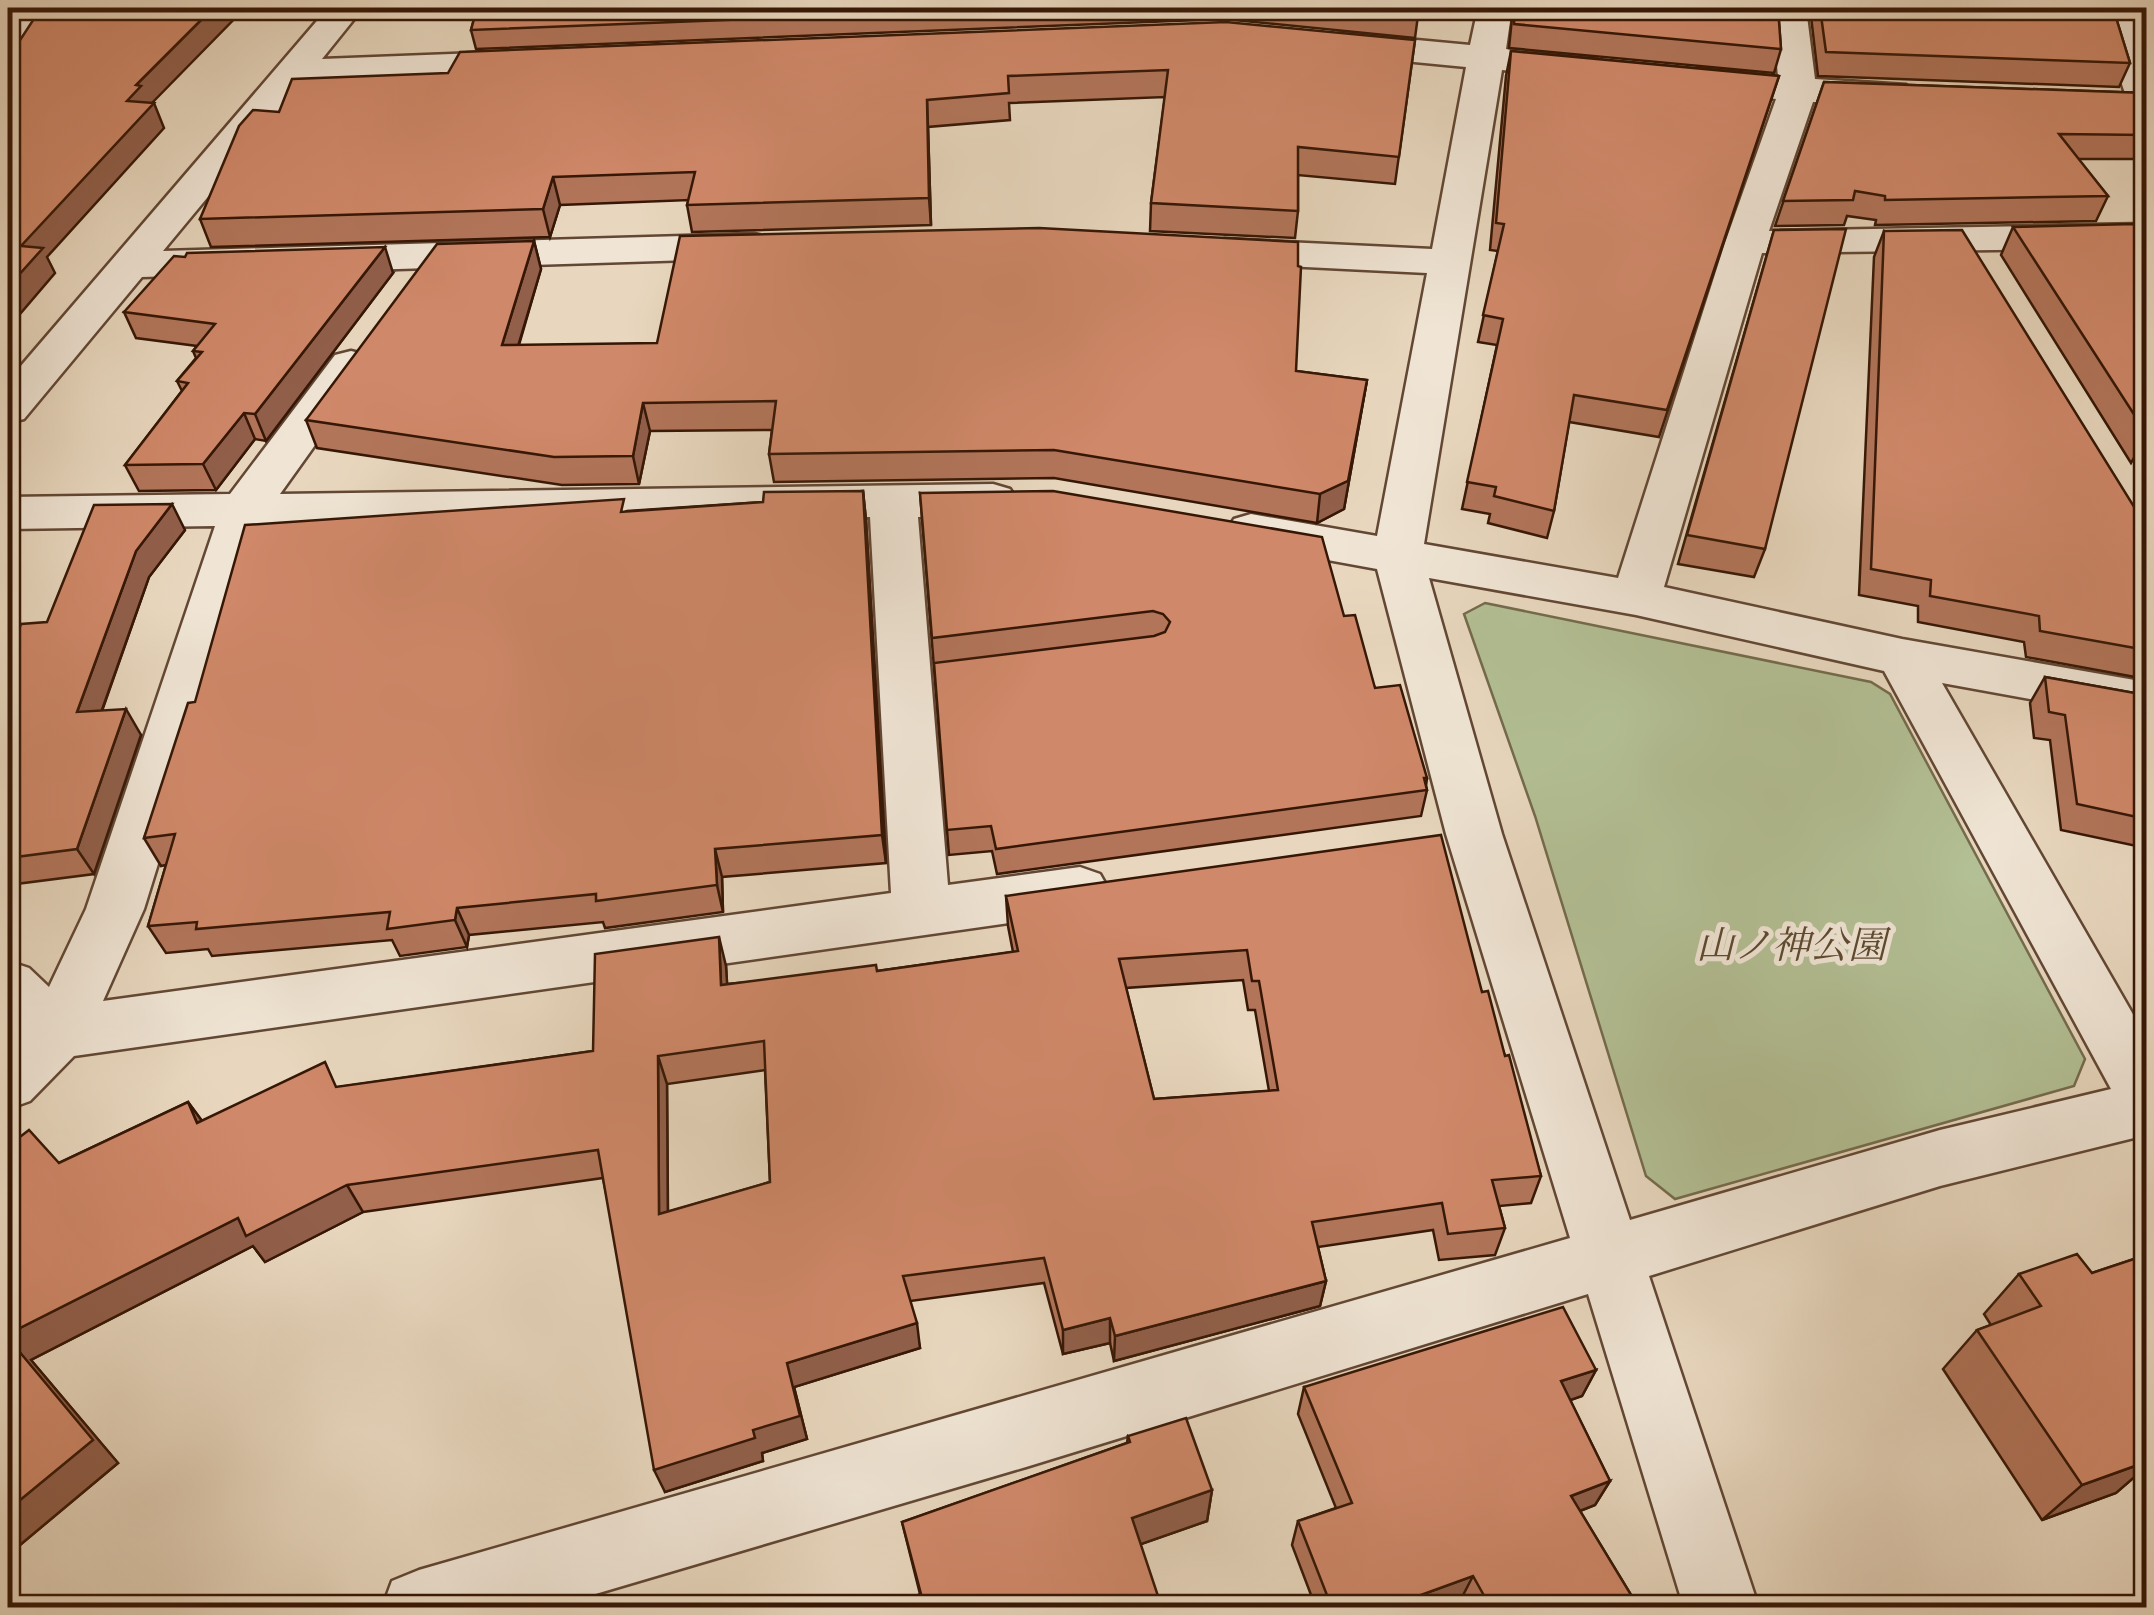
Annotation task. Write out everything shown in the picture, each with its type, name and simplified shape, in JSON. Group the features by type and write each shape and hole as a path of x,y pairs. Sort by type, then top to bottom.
{"street":[{"path":"8,409 346,8"},
{"path":"1495,8 1398,555 1474,834 1722,1608"},
{"path":"1636,598 1745,243 1798,90 1788,8"},
{"path":"2108,102 2146,102 2115,8"},
{"path":"8,18 38,18 8,65"},
{"path":"1304,41 1624,72"},
{"path":"290,72 551,61"},
{"path":"1662,76 1798,90 1934,95"},
{"path":"1745,243 2146,236"},
{"path":"1966,239 1996,288"},
{"path":"126,265 797,245"},
{"path":"1195,249 1451,262"},
{"path":"8,1082 58,1033 115,909 244,509 432,256"},
{"path":"8,513 1036,498"},
{"path":"894,502 921,912"},
{"path":"1207,523 1636,598 1902,657 2146,702"},
{"path":"1902,657 2146,1094"},
{"path":"1415,843 1474,834"},
{"path":"58,1033 1138,882"},
{"path":"8,985 58,1033"},
{"path":"419,1608 1045,1427 1940,1158 2146,1108"}],"green space":[{"name":"山ノ神公園","path":"1485,603 1871,682 1890,694 2085,1059 2074,1086 1675,1199 1646,1176 1535,816 1464,614"}],"building":[{"path":"41,8 213,8 136,85 141,86 127,101 154,103 21,246 43,248 8,287 8,52 13,51"},
{"path":"477,8 1034,8 471,30"},
{"path":"1303,8 1419,8 1418,18"},
{"path":"1515,8 1778,8 1781,49 1514,24"},
{"path":"1820,8 2113,8 2130,63 1826,52"},
{"path":"1226,22 1415,40 1399,157 1298,147 1298,211 1151,203 1168,70 1008,76 1009,93 927,100 929,198 687,205 695,172 553,177 543,209 200,219 239,126 253,110 279,112 292,79 448,73 460,52"},
{"path":"1511,51 1779,76 1667,410 1574,395 1554,511 1494,496 1496,487 1467,482 1503,319 1483,315 1504,224 1496,223"},
{"path":"1824,82 2146,93 2146,135 2059,134 2108,196 1885,200 1885,196 1855,191 1853,200 1783,201"},
{"path":"2134,224 2146,240 2146,433 2013,227"},
{"path":"1039,228 1298,242 1301,267 1296,371 1367,380 1348,481 1320,494 1054,450 769,454 776,401 643,403 633,456 554,457 306,420 437,244 534,241 502,345 657,343 680,236"},
{"path":"1846,229 1765,549 1687,535 1774,230"},
{"path":"1962,230 2141,518 2146,520 2146,650 2040,631 2039,616 1930,596 1931,580 1871,569 1884,231"},
{"path":"385,247 255,414 244,413 203,464 125,465 188,383 177,381 202,352 193,351 215,324 124,312 174,256"},
{"path":"863,491 882,835 715,849 717,885 596,901 596,894 457,908 455,920 387,929 390,912 196,929 197,922 148,926 175,834 144,838 188,703 195,702 245,525 624,499 621,512 763,502 764,492"},
{"path":"1053,491 1322,537 1344,616 1355,615 1375,688 1400,685 1427,790 996,849 991,826 947,830 934,663 1154,636 1165,632 1170,622 1153,611 932,638 920,493"},
{"path":"172,504 136,551 77,712 126,709 77,849 8,858 8,644 13,645 21,624 47,622 94,505"},
{"path":"2045,677 2146,695 2146,819 2077,804 2065,715 2049,712"},
{"path":"1441,835 1482,992 1488,991 1505,1056 1509,1055 1541,1176 1492,1180 1505,1228 1448,1234 1442,1203 1312,1222 1326,1281 1115,1336 1110,1318 1063,1330 1044,1258 903,1276 917,1323 787,1363 800,1416 753,1430 755,1438 654,1470 598,1150 347,1185 246,1236 238,1218 8,1334 8,1146 29,1130 59,1163 188,1102 197,1123 325,1062 336,1087 593,1051 595,954 719,937 721,985 876,965 877,971 1018,951 1006,896","holes":["1247,950 1252,981 1259,981 1278,1090 1154,1099 1119,959","764,1041 770,1182 659,1214 658,1056"]},
{"path":"2077,1254 2092,1273 2146,1255 2146,1428 2140,1431 2146,1440 2146,1462 2082,1485 1977,1330 2041,1306 2019,1274"},
{"path":"1563,1307 1596,1370 1561,1381 1610,1481 1571,1496 1639,1608 1491,1608 1473,1576 1385,1608 1332,1608 1298,1521 1352,1503 1304,1387"},
{"path":"8,1338 93,1440 8,1510"},
{"path":"1186,1418 1212,1490 1132,1518 1162,1608 880,1608 921,1594 902,1522 1130,1442 1128,1436"},
{"path":"2098,1599 2101,1607 2146,1603 2146,1608 1999,1608"}]}
